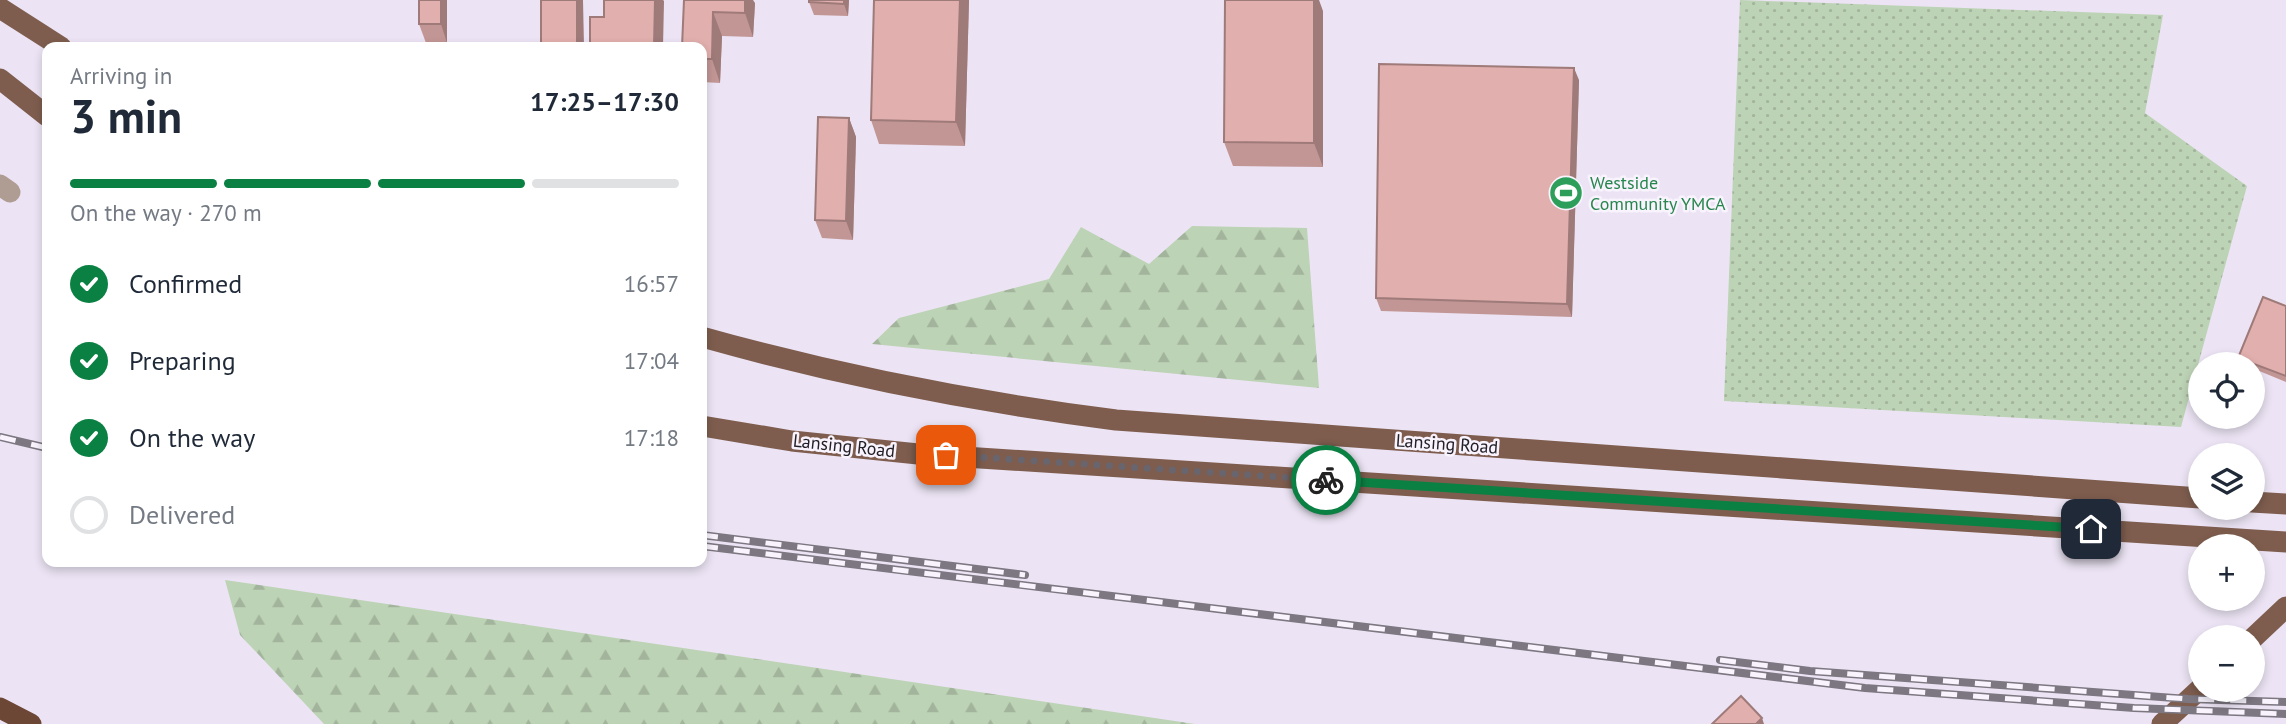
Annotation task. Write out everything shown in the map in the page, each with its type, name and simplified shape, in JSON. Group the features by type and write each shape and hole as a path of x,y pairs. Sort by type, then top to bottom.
{"highway":[{"path":"0,708 31,724"}],"main road":[{"path":"0,8 53,42"},
{"path":"0,79 42,112"},
{"name":"Lansing Road","path":"707,338 949,395 1116,420 2188,497"},
{"name":"Lansing Road","path":"707,427 792,441 918,454 2286,542"},
{"path":"2265,503 2286,504"},
{"path":"2265,627 2286,607"},
{"path":"2162,724 2188,700"}],"green space":[{"path":"1740,0 2163,15 2145,113 2247,186 2202,352 2188,352 2188,401 2181,427 1724,401"},
{"path":"1192,226 1307,228 1319,388 872,344 899,318 1049,279 1081,227 1149,264"},
{"path":"225,580 1195,724 324,724 240,635"}],"building":[{"path":"419,0 441,0 441,24 419,24"},
{"path":"541,0 577,0 577,42 541,42"},
{"path":"604,0 655,0 654,42 590,42 590,17 604,17"},
{"path":"684,0 745,0 745,13 713,12 712,59 707,59 707,42 682,42"},
{"path":"844,0 844,4 809,2"},
{"path":"874,0 960,0 956,122 871,120"},
{"path":"1225,0 1314,0 1314,143 1224,142"},
{"path":"1379,64 1574,68 1567,304 1376,298"},
{"path":"818,117 849,118 846,221 815,220"},
{"path":"2263,297 2286,306 2286,376 2265,368 2265,352 2240,352"},
{"path":"1741,696 1762,718 1756,724 1712,724"}],"railway":[{"path":"0,437 42,447"},
{"path":"707,536 1025,575"},
{"path":"707,547 1865,688 2134,708 2286,714"},
{"path":"1720,660 1810,671 2188,699 2286,702"}],"way so far":[{"path":"946,455 1326,480"}],"place":[{"name":"Westside Community YMCA","path":"1566,193"}],"route":[{"path":"1326,480 2091,529"}]}
